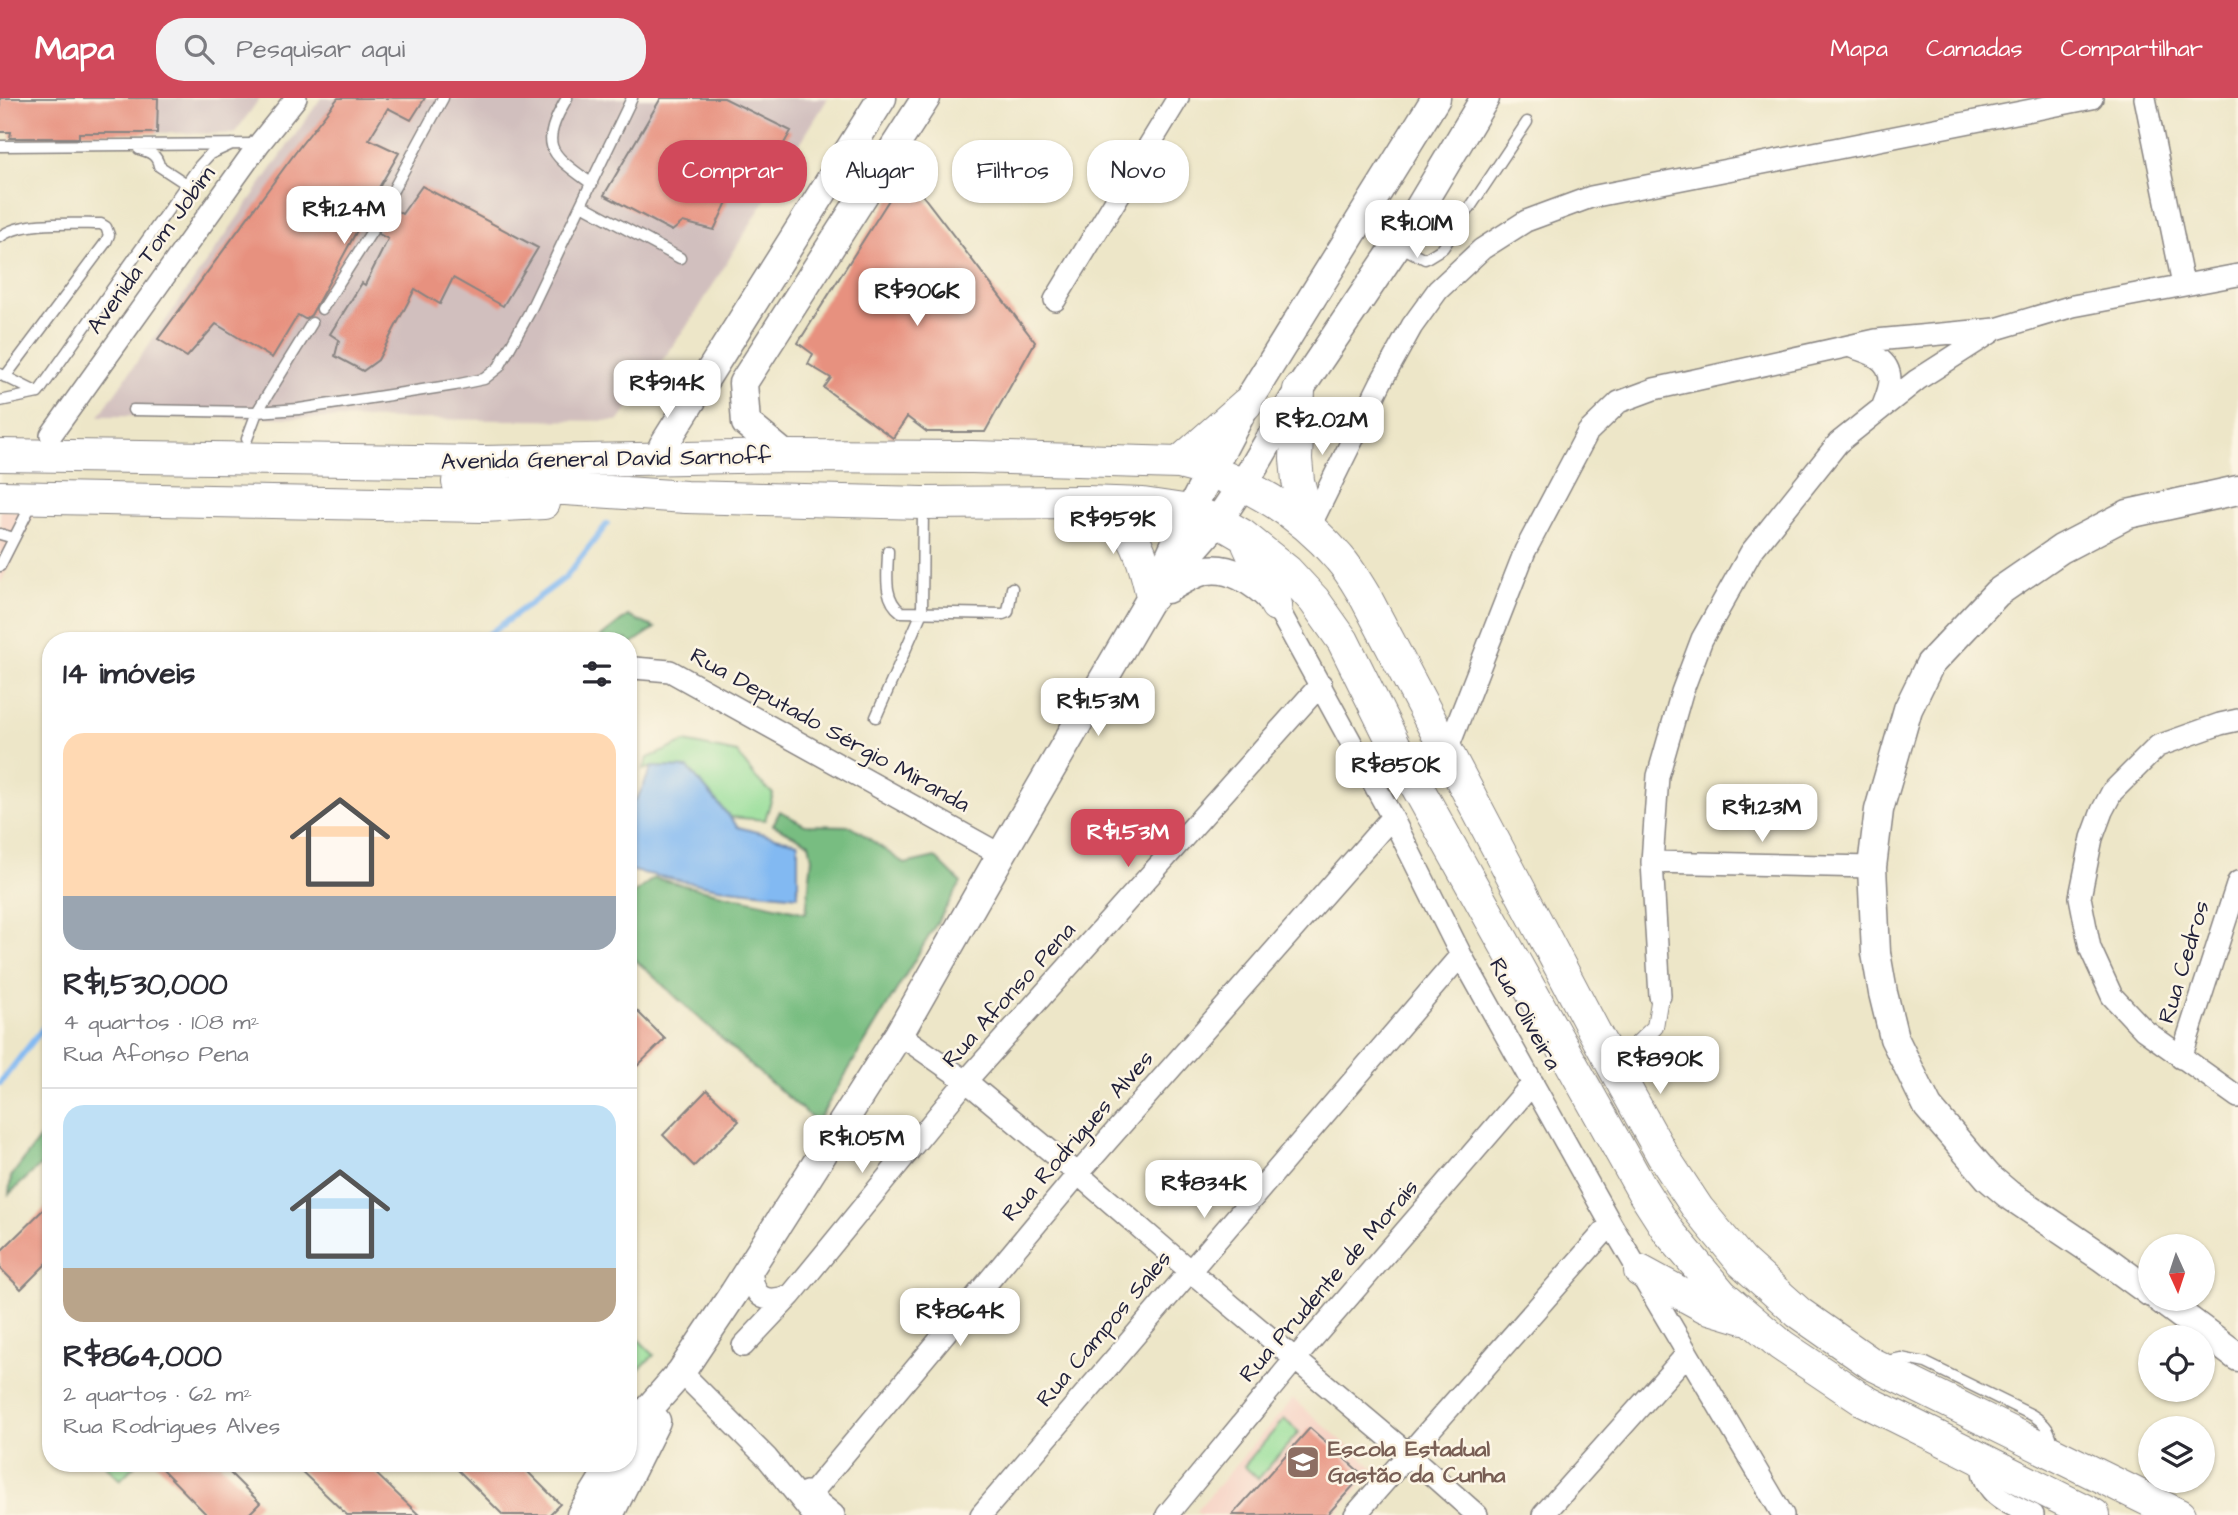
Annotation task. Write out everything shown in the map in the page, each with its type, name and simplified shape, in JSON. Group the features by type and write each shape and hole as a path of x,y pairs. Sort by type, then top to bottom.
{"main road":[{"path":"1299,390 1296,459 1298,481 1310,527"},
{"path":"1179,463 1246,404"},
{"path":"0,434 51,435 252,426 663,446 709,449 733,457"},
{"name":"Avenida General David Sarnoff","path":"0,455 483,462 786,456 972,457 1179,463 1211,471 1242,484 1267,497 1310,527 1341,560 1366,598 1594,1033 1663,1156 1699,1209 1742,1262 1799,1313 1872,1364 2179,1515"},
{"name":"Avenida General David Sarnoff","path":"0,473 482,482 685,497 923,503 1086,502 1161,506 1204,516"},
{"path":"0,497 483,506 685,497"},
{"path":"1086,502 1112,514 1132,534 1147,570 1152,596"},
{"path":"1204,516 1246,539 1296,581 1314,600 1343,640 1401,758 1642,1190 1669,1232 1722,1295 1781,1345 1863,1400 2094,1515"},
{"path":"1246,539 1276,605"},
{"path":"1640,1271 1706,1307 1751,1320"}],"street":[{"name":"Avenida Tom Jobim","path":"51,435 259,144 296,98"},
{"path":"663,446 882,98"},
{"path":"786,456 746,423 743,383 926,98"},
{"path":"1055,300 1178,98"},
{"path":"1204,516 1211,471 1246,404 1436,98"},
{"path":"637,1459 681,1372 899,1034 1152,596 1204,516 1242,484 1299,390 1397,245 1485,98"},
{"path":"1310,527 1381,382 1412,326 1438,290 1482,249 1526,221 1591,197 2092,98"},
{"path":"2145,98 2183,284"},
{"path":"1446,753 1525,551 1588,432 1619,402 1654,389 1876,340 1996,329 2073,306 2238,275"},
{"path":"1632,1049 1655,1027 1660,996 1652,862 1658,776 1682,692 1702,639 1751,552 1838,443 1917,380 1996,329"},
{"path":"1849,346 1871,352 1882,361 1890,380 1882,408"},
{"path":"2138,1284 2008,1194 1988,1177 1928,1107 1894,1038 1883,993 1875,941 1872,867 1880,810 1893,755 1908,709 1930,664 1997,593 2061,549 2128,514 2238,490"},
{"path":"1152,596 1200,572 1218,571 1251,581 1265,591 1276,605"},
{"name":"Rua Oliveira","path":"1276,605 1392,817 1461,955 1611,1224 1783,1515"},
{"name":"Rua Deputado Sérgio Miranda","path":"637,667 670,671 1001,855"},
{"name":"Rua Afonso Pena","path":"743,1346 791,1295 966,1082 1321,684"},
{"path":"2238,720 2158,746 2112,792 2092,838 2080,897 2090,948 2112,996 2144,1030 2238,1097"},
{"name":"Rua Rodrigues Alves","path":"812,1505 1078,1174 1392,817"},
{"path":"1652,862 1872,867"},
{"name":"Rua Cedros","path":"2181,1058 2238,882"},
{"name":"Rua Campos Sales","path":"981,1515 1461,955"},
{"path":"899,1034 966,1082 1078,1174 1408,1453 1476,1515"},
{"name":"Rua Prudente de Morais","path":"1167,1515 1296,1358 1533,1083"},
{"path":"1355,1515 1611,1224"},
{"path":"751,1267 752,1281 764,1298 774,1301 791,1295"},
{"path":"2176,1311 2238,1357"},
{"path":"1543,1515 1687,1353"},
{"path":"681,1372 812,1505 834,1515"},
{"path":"637,1423 681,1372"},
{"path":"1982,1458 1982,1478 1990,1489 2006,1502 2032,1515"},
{"path":"581,1515 607,1472"},
{"path":"609,1515 631,1472"}],"lane":[{"path":"379,216 443,98"},
{"path":"567,98 554,121 550,139 556,157 592,184"},
{"path":"133,410 252,426 299,409 484,379 499,367 529,313 632,98"},
{"path":"1397,245 1425,259 1443,248 1527,122"},
{"path":"0,401 38,393 200,165 210,154 232,144"},
{"path":"0,146 259,144"},
{"path":"130,145 151,153 158,158 159,166 188,185"},
{"path":"158,158 167,149 183,145"},
{"path":"582,205 680,258"},
{"path":"0,237 17,229 60,224 101,224 106,227 109,236 3,376 38,393"},
{"path":"322,309 372,231"},
{"path":"252,426 312,323"},
{"path":"0,566 34,498"},
{"path":"876,717 922,612 923,503"},
{"path":"0,534 14,538"},
{"path":"888,551 888,592 892,606 901,612 1003,614 1008,612 1010,607 1012,588"}],"shaded area":[{"path":"0,98 260,98 234,134 0,130"},
{"path":"321,98 828,98 802,140 658,140 658,203 763,203 694,316 619,421 99,416"},
{"path":"0,510 35,512 0,584"},
{"name":"Escola Estadual Gastão da Cunha","path":"1293,1399 1375,1469 1334,1515 1201,1515 1196,1511"}],"green space":[{"path":"628,616 655,628 637,640 637,632 607,632"},
{"path":"685,742 737,753 756,778 773,794 765,820 730,817 688,768 652,767 643,770 648,758"},
{"path":"780,811 805,825 851,826 905,864 935,857 961,883 817,1122 637,961 637,891 654,878 806,913 812,858 809,843 773,825"},
{"path":"42,1135 42,1164 9,1194 11,1177"},
{"path":"637,1338 654,1355 637,1371"},
{"path":"1284,1419 1299,1432 1258,1479 1244,1466"},
{"path":"112,1472 128,1472 120,1480"}],"water":[{"path":"652,767 688,768 738,827 798,843 798,896 718,888 637,872 638,797"}],"building":[{"path":"0,98 158,98 157,133 79,133 79,138 10,138 11,132 0,132"},
{"path":"338,98 425,98 411,120 388,108 369,139 399,153 373,198 378,201 372,219 376,223 382,223 392,208 402,214 422,186 538,248 503,306 453,278 440,304 415,289 378,360 363,371 335,356 339,340 330,334 362,283 365,285 388,239 379,234 379,227 372,223 365,227 360,225 311,315 305,319 298,315 272,358 216,324 187,357 158,339 301,145"},
{"path":"661,98 724,98 791,131 786,140 658,140 658,203 726,203 714,230 683,222 672,231 604,195"},
{"path":"887,203 928,203 1035,342 985,432 927,432 907,417 893,438 824,388 831,378 808,364 813,354 798,343"},
{"path":"637,1011 665,1039 637,1066"},
{"path":"707,1090 739,1121 694,1166 663,1135"},
{"path":"42,1211 42,1268 21,1289 0,1268 0,1252"},
{"path":"1310,1428 1363,1475 1327,1515 1232,1515"},
{"path":"165,1472 229,1472 260,1503 248,1515 207,1515"},
{"path":"302,1472 374,1472 419,1515 347,1515"},
{"path":"460,1472 528,1472 560,1504 549,1515 503,1515"}],"waterway":[{"path":"492,632 566,577 607,524"},
{"path":"0,1083 42,1029"}],"place":[{"name":"Escola Estadual Gastão da Cunha","path":"1303,1462"}]}
